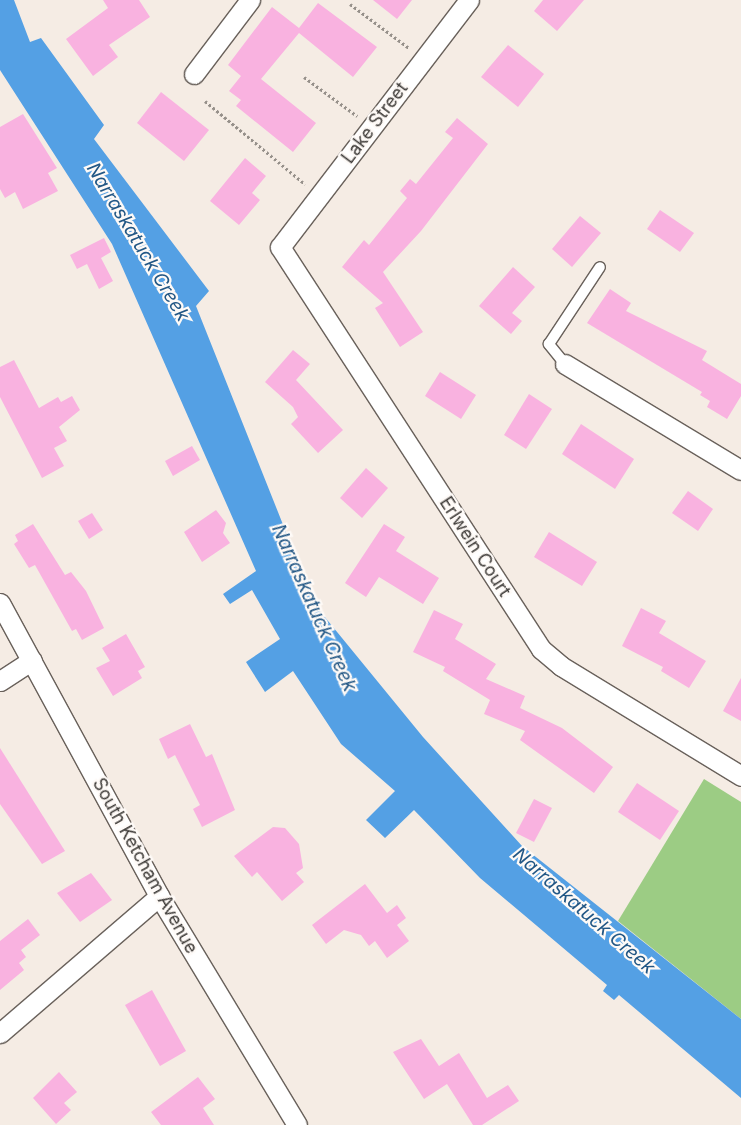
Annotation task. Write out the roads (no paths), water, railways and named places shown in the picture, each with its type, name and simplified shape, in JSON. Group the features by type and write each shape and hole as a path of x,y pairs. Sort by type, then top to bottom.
{"street":[{"path":"194,74 250,0"},
{"name":"Lake Street","path":"280,247 469,0"},
{"name":"Erlwein Court","path":"280,247 541,649 561,666 741,776"},
{"path":"565,364 741,470"},
{"name":"South Ketcham Avenue","path":"0,603 159,896 297,1125"},
{"path":"0,681 32,660"},
{"path":"0,1033 159,896"}],"lane":[{"path":"565,364 549,344 600,267"}],"water":[{"name":"Narraskatuck Creek","path":"0,0 14,0 30,42 41,38 104,125 94,139 209,291 196,306 315,605 423,737 522,846 741,1019 741,1098 619,995 614,1000 603,991 607,985 480,878 414,810 385,838 366,820 395,791 341,744 293,671 265,692 246,662 280,639 252,590 230,604 223,594 256,571 112,244 0,70"}]}
